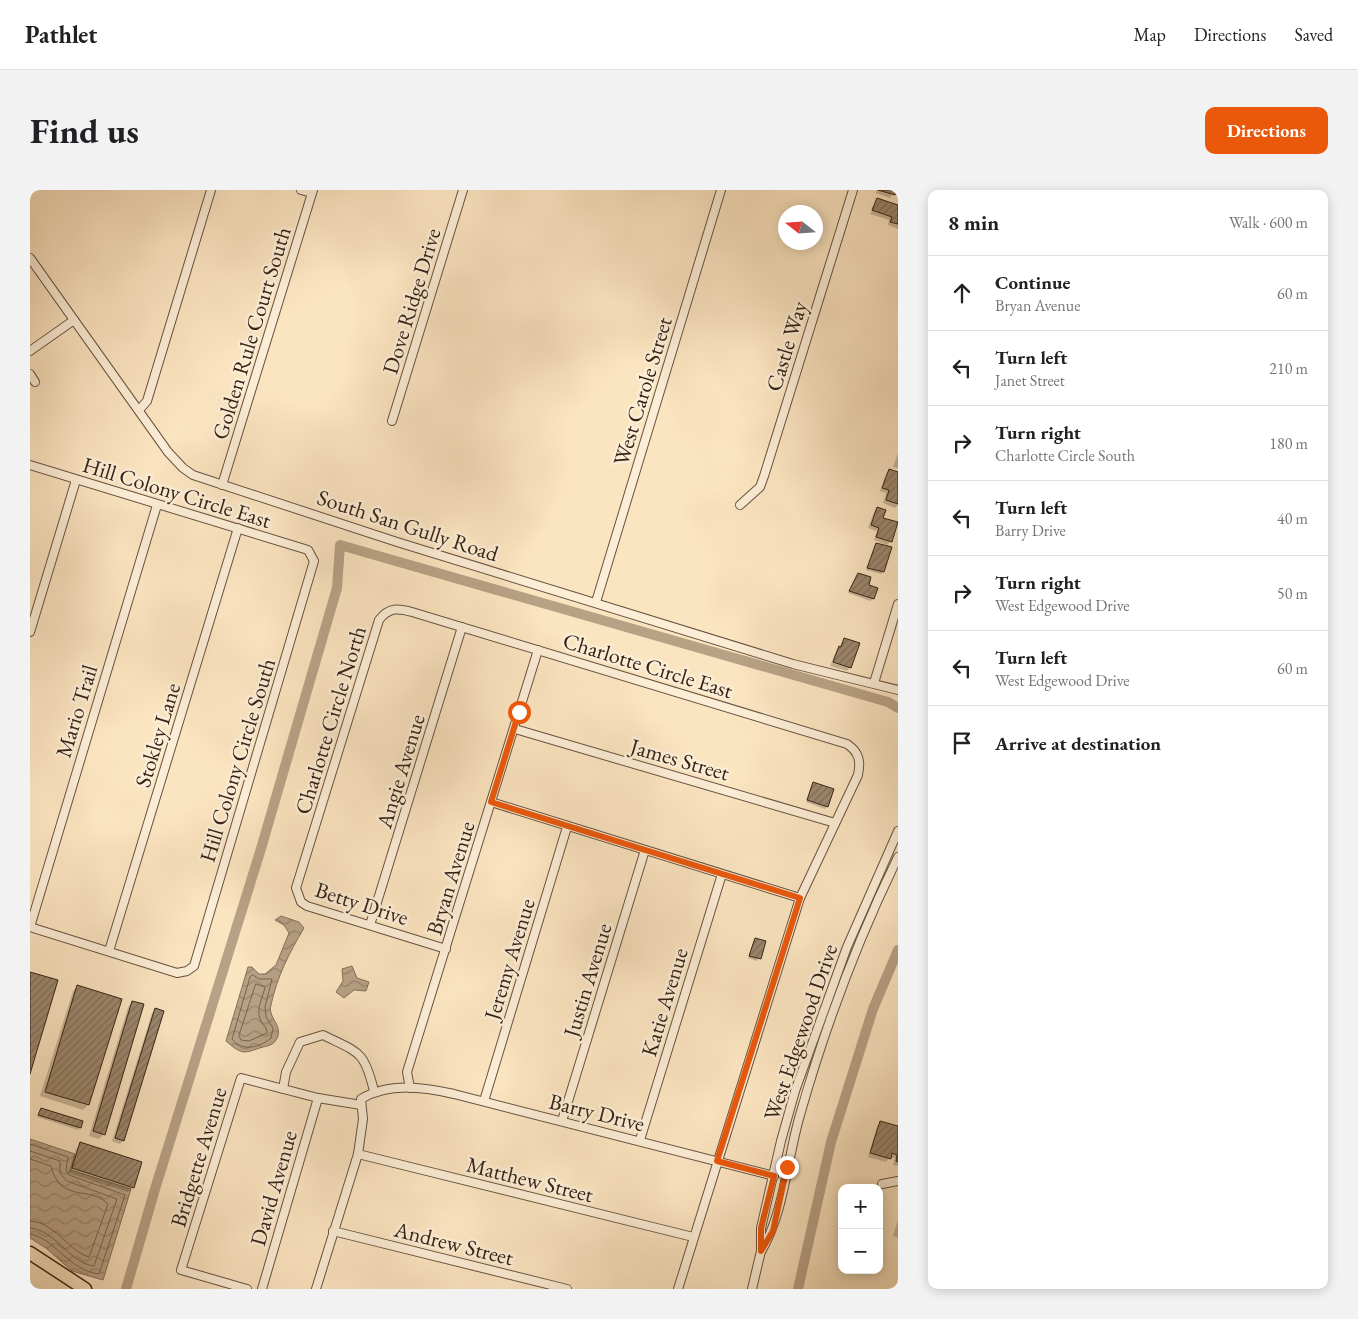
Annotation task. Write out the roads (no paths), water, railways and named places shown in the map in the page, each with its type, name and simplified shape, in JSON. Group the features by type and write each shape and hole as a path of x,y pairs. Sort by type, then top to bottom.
{"main road":[{"path":"30,1253 85,1289"}],"street":[{"path":"139,410 147,401 212,190"},
{"path":"301,190 312,192"},
{"name":"Dove Ridge Drive","path":"392,421 463,190"},
{"name":"West Carole Street","path":"596,602 721,190"},
{"name":"Castle Way","path":"740,505 760,487 764,476 853,190"},
{"name":"Golden Rule Court South","path":"222,485 312,192"},
{"name":"South San Gully Road","path":"30,258 168,452 183,468 204,480 793,664 898,690"},
{"path":"30,351 74,320"},
{"path":"30,374 35,382"},
{"name":"Hill Colony Circle East","path":"30,466 308,550 312,556"},
{"path":"30,632 76,480"},
{"name":"Mario Trail","path":"30,927 158,505"},
{"name":"Stokley Lane","path":"109,951 238,528"},
{"name":"Hill Colony Circle South","path":"109,951 177,973 187,971 194,966 313,568 312,556"},
{"path":"874,683 898,604"},
{"name":"Charlotte Circle North","path":"311,839 379,620 385,612 392,609 399,608 412,612"},
{"name":"Charlotte Circle East","path":"412,612 847,744 859,755 860,767 834,823"},
{"name":"Angie Avenue","path":"370,925 462,627"},
{"name":"Bryan Avenue","path":"410,1088 407,1072 538,650"},
{"name":"James Street","path":"515,729 834,823"},
{"path":"491,802 800,898"},
{"path":"678,1289 800,898 834,823"},
{"name":"Jeremy Avenue","path":"484,1102 567,826"},
{"name":"West Edgewood Drive","path":"752,1289 761,1251 761,1228 781,1141 795,1091 819,1021 878,872 898,831"},
{"name":"Betty Drive","path":"311,839 296,888 301,902 307,906 446,949"},
{"name":"Justin Avenue","path":"562,1121 645,850"},
{"name":"West Edgewood Drive","path":"761,1251 773,1231 799,1117 816,1061 861,940 898,856"},
{"name":"Katie Avenue","path":"640,1140 722,874"},
{"path":"30,927 109,951"},
{"path":"284,1089 286,1072 300,1042 323,1035 361,1054 369,1068 374,1091 361,1099 363,1119 358,1154 316,1289"},
{"name":"Bridgette Avenue","path":"247,1289 181,1270 241,1078 318,1098 361,1105"},
{"name":"Barry Drive","path":"374,1091 410,1088 441,1091 640,1140 774,1176"},
{"name":"David Avenue","path":"262,1289 318,1098"},
{"name":"Matthew Street","path":"358,1154 693,1237"},
{"path":"882,1184 898,1181"},
{"name":"Andrew Street","path":"333,1231 567,1289"}],"water":[{"path":"281,916 299,922 304,928 284,965 271,1005 270,1010 277,1026 278,1035 275,1042 270,1045 247,1052 240,1051 226,1041 248,967 252,967 259,974 265,974 276,965 289,933 284,925 275,920"},
{"path":"352,966 357,978 369,982 366,991 354,990 344,998 336,992 343,981 342,969"},
{"path":"30,1139 75,1154 71,1170 131,1189 103,1280 72,1271 46,1248 30,1238"}],"waterway":[{"path":"126,1289 155,1189 260,852 337,588 340,545 888,702 898,708"},
{"path":"798,1289 831,1142 873,1009 898,950"}]}
